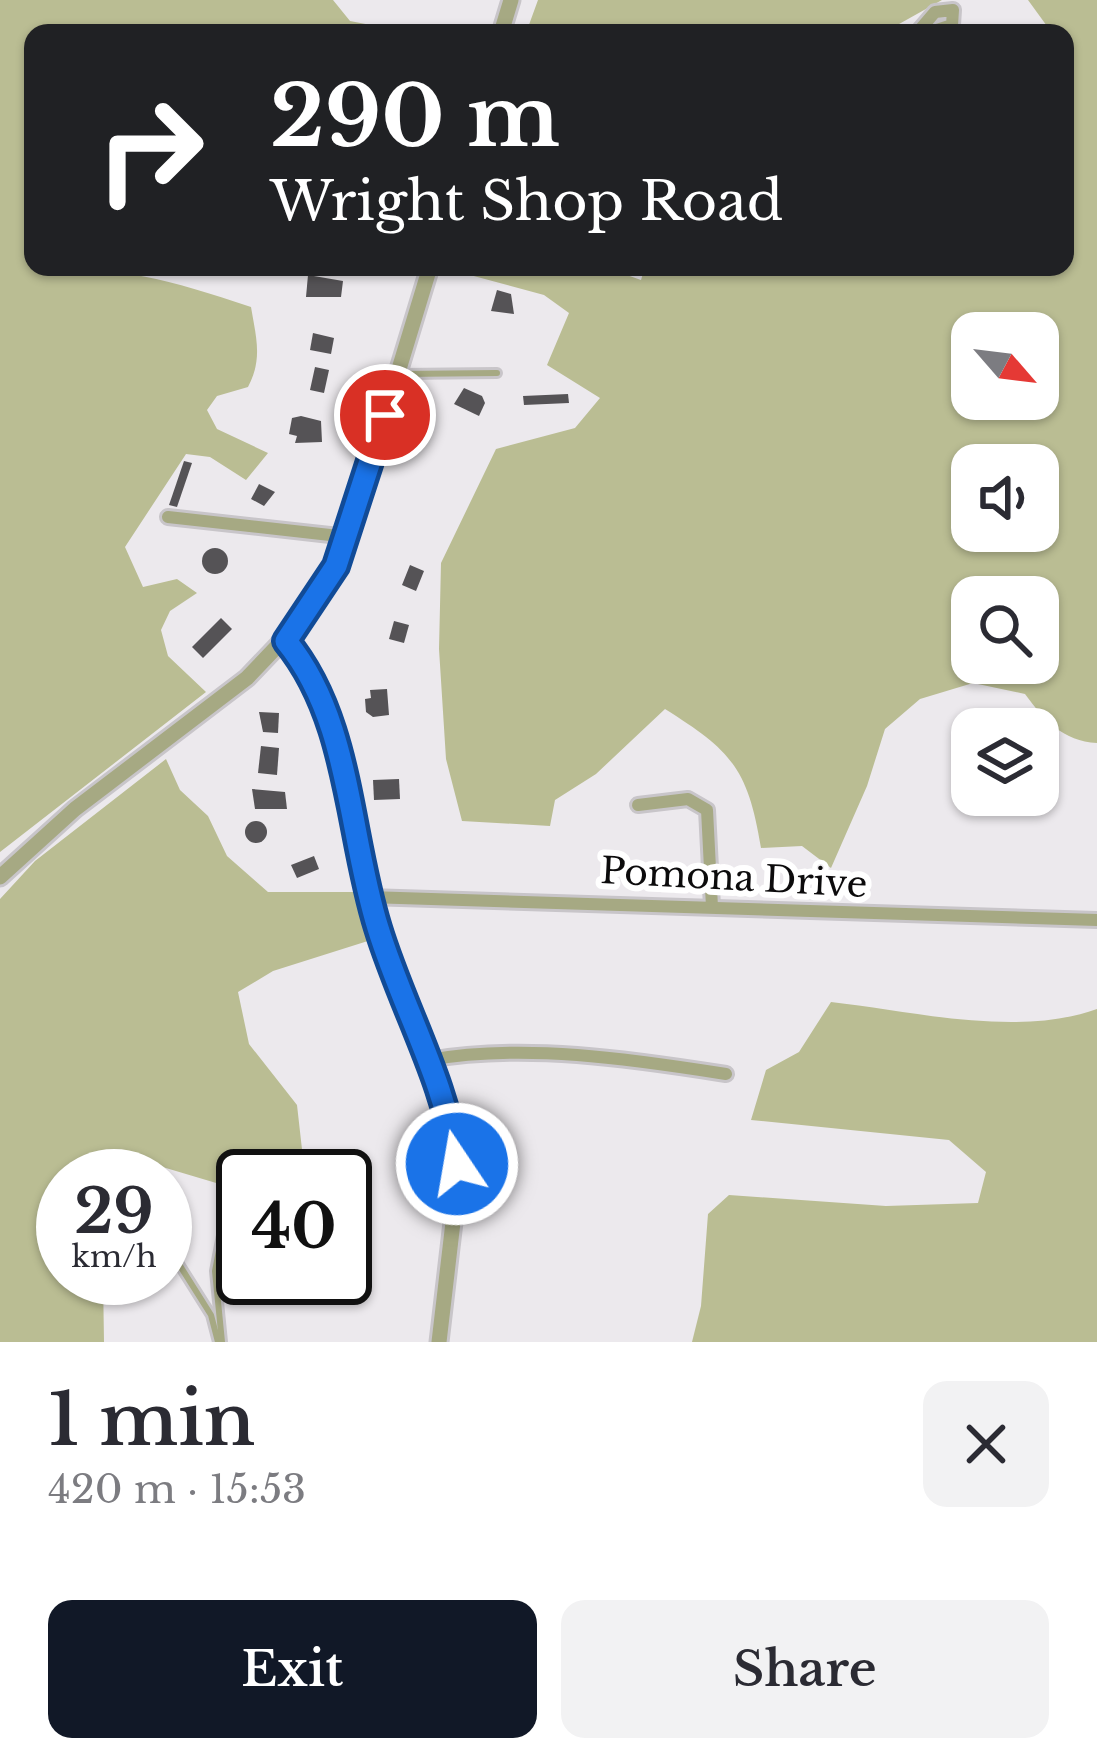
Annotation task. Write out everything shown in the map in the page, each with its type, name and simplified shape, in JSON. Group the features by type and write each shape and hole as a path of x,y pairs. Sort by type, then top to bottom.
{"street":[{"path":"924,24 935,12 953,10 952,24"},
{"path":"0,877 75,809 248,678 286,641 320,594 348,537 427,276"},
{"path":"168,517 348,537"},
{"path":"286,641 326,705 368,897 428,1060 457,1164 439,1342"},
{"path":"638,805 688,799 707,810 712,907"},
{"name":"Pomona Drive","path":"368,897 1097,920"},
{"path":"428,1060 476,1053 535,1055 725,1074"}],"lane":[{"path":"398,374 497,374"},
{"path":"192,1285 211,1315 220,1342"},
{"path":"217,1305 220,1342"}],"green space":[{"path":"0,0 333,0 350,21 366,24 24,24 24,276 144,276 251,307 257,348 253,377 248,387 217,396 207,410 217,429 268,453 246,480 210,457 186,454 125,547 143,587 177,579 197,593 170,611 161,630 168,656 206,692 0,852"},
{"path":"538,0 942,0 899,24 529,24"},
{"path":"1028,0 1097,0 1097,743 1059,729 1059,708 1036,708 1025,694 978,684 1059,684 1059,576 951,576 951,684 970,684 920,699 885,729 867,786 831,868 802,846 761,848 750,799 733,765 706,737 665,709 596,774 555,800 550,826 462,821 446,759 439,649 441,563 496,449 575,428 600,398 547,365 569,313 544,295 474,276 630,276 641,280 642,276 1074,276 1074,24 1045,24"},
{"path":"166,759 180,790 208,816 227,856 268,892 358,892 371,940 273,971 238,992 249,1044 297,1105 302,1149 216,1149 216,1183 192,1176 192,1149 36,1149 36,1305 103,1305 104,1342 0,1342 0,899 35,861"},
{"path":"831,1002 999,1022 1066,1017 1097,1009 1097,1342 692,1342 701,1306 708,1214 729,1195 886,1206 978,1203 986,1172 949,1140 751,1120 766,1070 799,1052"}],"building":[{"path":"308,276 343,281 341,297 306,297"},
{"path":"497,290 511,294 514,314 491,311"},
{"path":"313,333 334,338 331,354 310,350"},
{"path":"315,367 329,370 324,393 310,390"},
{"path":"464,388 482,396 485,403 479,416 454,404"},
{"path":"568,394 569,403 524,405 523,396"},
{"path":"292,418 321,421 322,442 295,443 297,436 289,434"},
{"path":"184,461 192,463 177,507 169,505"},
{"path":"259,484 275,492 264,506 251,499"},
{"path":"215,548 228,561 215,574 202,561"},
{"path":"410,565 424,571 416,591 402,585"},
{"path":"221,618 232,629 203,658 192,647"},
{"path":"394,621 409,625 404,643 389,639"},
{"path":"387,689 389,715 373,717 366,712 365,699 371,698 370,690"},
{"path":"259,712 279,713 278,733 263,732"},
{"path":"261,746 279,748 277,775 258,773"},
{"path":"399,779 400,799 374,800 373,780"},
{"path":"252,789 285,792 287,809 255,809"},
{"path":"256,821 267,832 256,843 245,832"},
{"path":"314,856 319,869 297,878 291,865"}],"route":[{"path":"385,415 336,566 286,641 326,705 368,897 446,1108 457,1164"}]}
